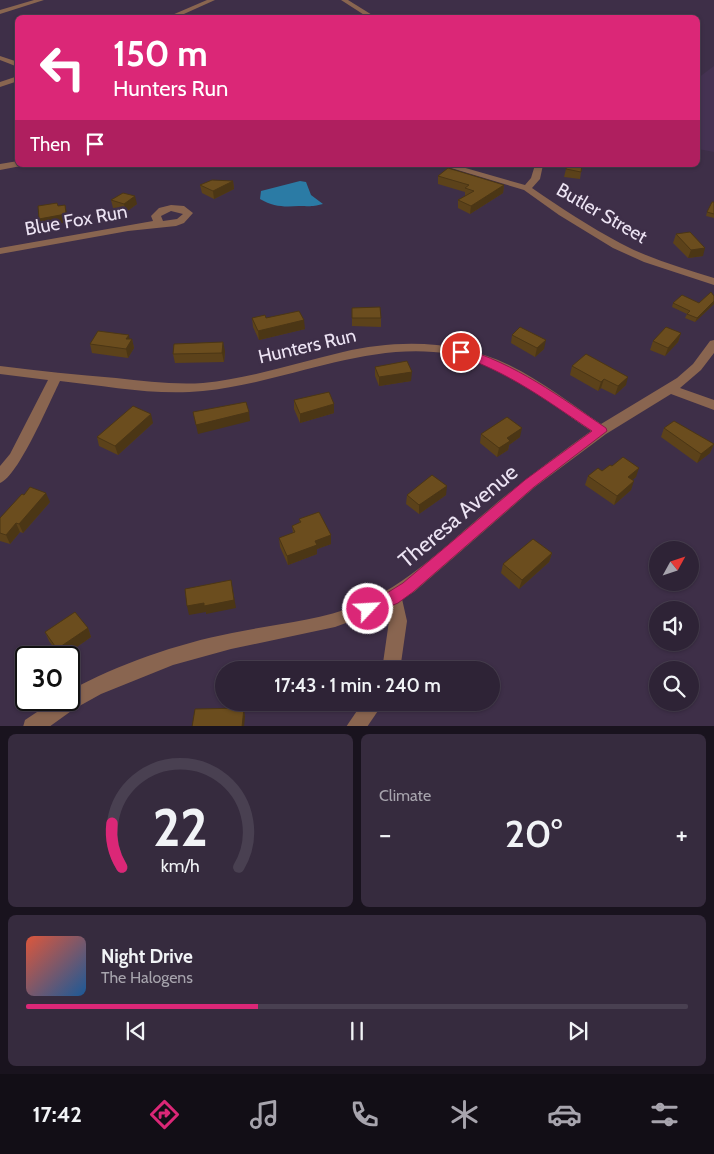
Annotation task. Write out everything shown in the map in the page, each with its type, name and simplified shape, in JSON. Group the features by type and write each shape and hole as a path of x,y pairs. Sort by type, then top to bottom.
{"street":[{"path":"0,12 42,0"},
{"path":"175,15 212,0"},
{"path":"344,0 369,15"},
{"path":"0,58 15,64"},
{"path":"0,85 15,79"},
{"path":"0,167 15,164"},
{"name":"Butler Street","path":"452,167 527,188 562,213 624,249 655,262 714,282"},
{"path":"527,188 535,179 538,167"},
{"name":"Blue Fox Run","path":"0,252 78,236 158,223"},
{"name":"Theresa Avenue","path":"32,726 79,696 123,675 167,659 206,647 330,623 393,598 408,588 530,483 601,431 682,381 697,367 714,344"},
{"name":"Hunters Run","path":"0,370 155,387 202,387 232,383 374,349 403,346 433,347 461,352 502,367 527,381 601,431"},
{"path":"0,477 15,457 56,376"},
{"path":"670,389 714,405"},
{"path":"392,661 398,621 393,598"},
{"path":"355,726 368,711"}],"shaded area":[{"path":"714,66 714,152 700,149 700,76"}],"water":[{"path":"300,181 306,182 311,195 323,204 284,206 270,204 260,199 261,191"}],"building":[{"path":"566,167 582,167 581,172 566,169"},
{"path":"448,168 504,185 471,206 458,200 474,191 465,188 469,185 438,176"},
{"path":"212,180 233,181 213,191 200,185"},
{"path":"123,193 135,196 124,204 111,200"},
{"path":"712,202 714,202 714,214 707,212"},
{"path":"57,203 58,206 65,205 66,214 39,219 38,206"},
{"path":"690,232 705,248 691,250 676,234"},
{"path":"711,292 714,296 714,301 697,318 687,314 690,311 673,303 682,295 699,303"},
{"path":"380,307 381,318 352,318 352,308"},
{"path":"299,311 304,320 258,331 252,318 265,315 266,318"},
{"path":"520,327 546,340 537,348 512,335"},
{"path":"666,327 681,333 668,348 653,341"},
{"path":"98,331 129,335 126,339 132,339 126,349 90,344"},
{"path":"223,342 222,353 173,354 174,344"},
{"path":"586,354 628,377 618,386 604,379 601,382 572,366"},
{"path":"407,361 412,372 379,377 375,367"},
{"path":"329,392 334,404 300,414 294,400"},
{"path":"246,402 249,412 196,425 193,412"},
{"path":"133,406 151,414 115,446 97,437"},
{"path":"507,417 522,428 507,438 510,441 499,448 481,434"},
{"path":"674,421 714,444 701,454 664,428"},
{"path":"623,457 639,468 628,477 634,481 617,496 588,476 598,468 602,471 610,465 612,466"},
{"path":"432,475 447,486 419,505 407,495"},
{"path":"30,487 46,493 19,524 16,523 6,535 0,533 0,518"},
{"path":"319,512 331,535 315,541 317,545 287,556 279,538 295,532 292,526 301,522 299,519"},
{"path":"533,539 552,553 522,580 503,564"},
{"path":"231,580 234,600 204,606 204,603 187,606 185,589"},
{"path":"75,612 88,628 61,646 55,646 45,632"},
{"path":"195,709 244,711 242,726 192,726"}],"route":[{"path":"368,609 393,598 408,588 530,483 601,431 527,381 490,361 461,352"}]}
